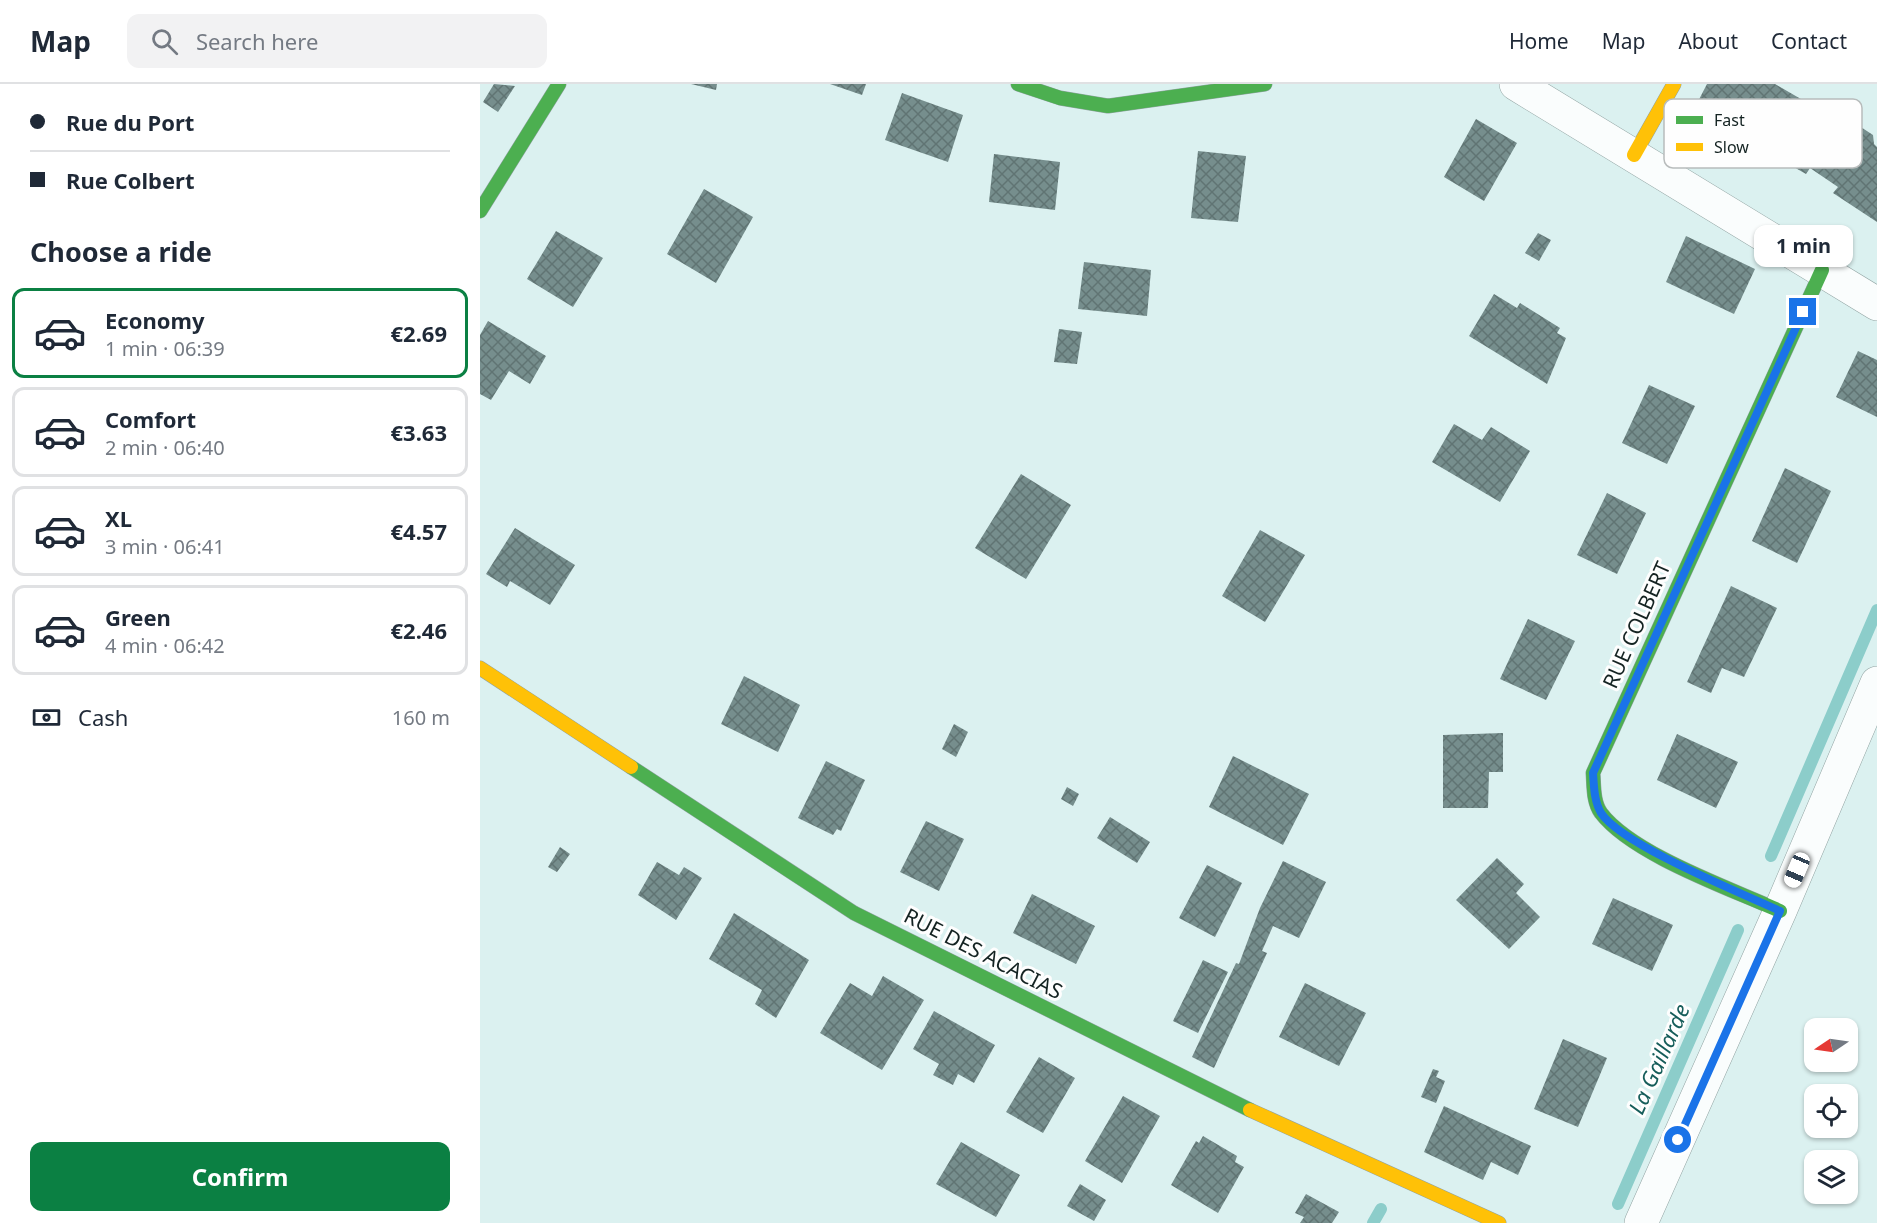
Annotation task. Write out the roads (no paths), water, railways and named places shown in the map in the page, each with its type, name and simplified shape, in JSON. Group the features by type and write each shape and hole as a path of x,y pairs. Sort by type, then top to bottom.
{"street":[{"path":"480,211 559,84"},
{"path":"1018,84 1060,98 1108,106 1265,84"},
{"path":"1516,84 1877,304"},
{"path":"1666,99 1674,84"},
{"path":"1634,155 1664,102"},
{"name":"RUE COLBERT","path":"1780,911 1630,840 1601,814 1594,795 1593,773 1822,270"},
{"name":"RUE DES ACACIAS","path":"480,668 854,913 1226,1099 1499,1223"},
{"path":"1641,1223 1780,911 1877,683"}],"waterway":[{"name":"La Gaillarde","path":"1771,856 1877,610"},
{"name":"La Gaillarde","path":"1618,1204 1738,930"},
{"name":"La Gaillarde","path":"1373,1223 1381,1209"}]}
